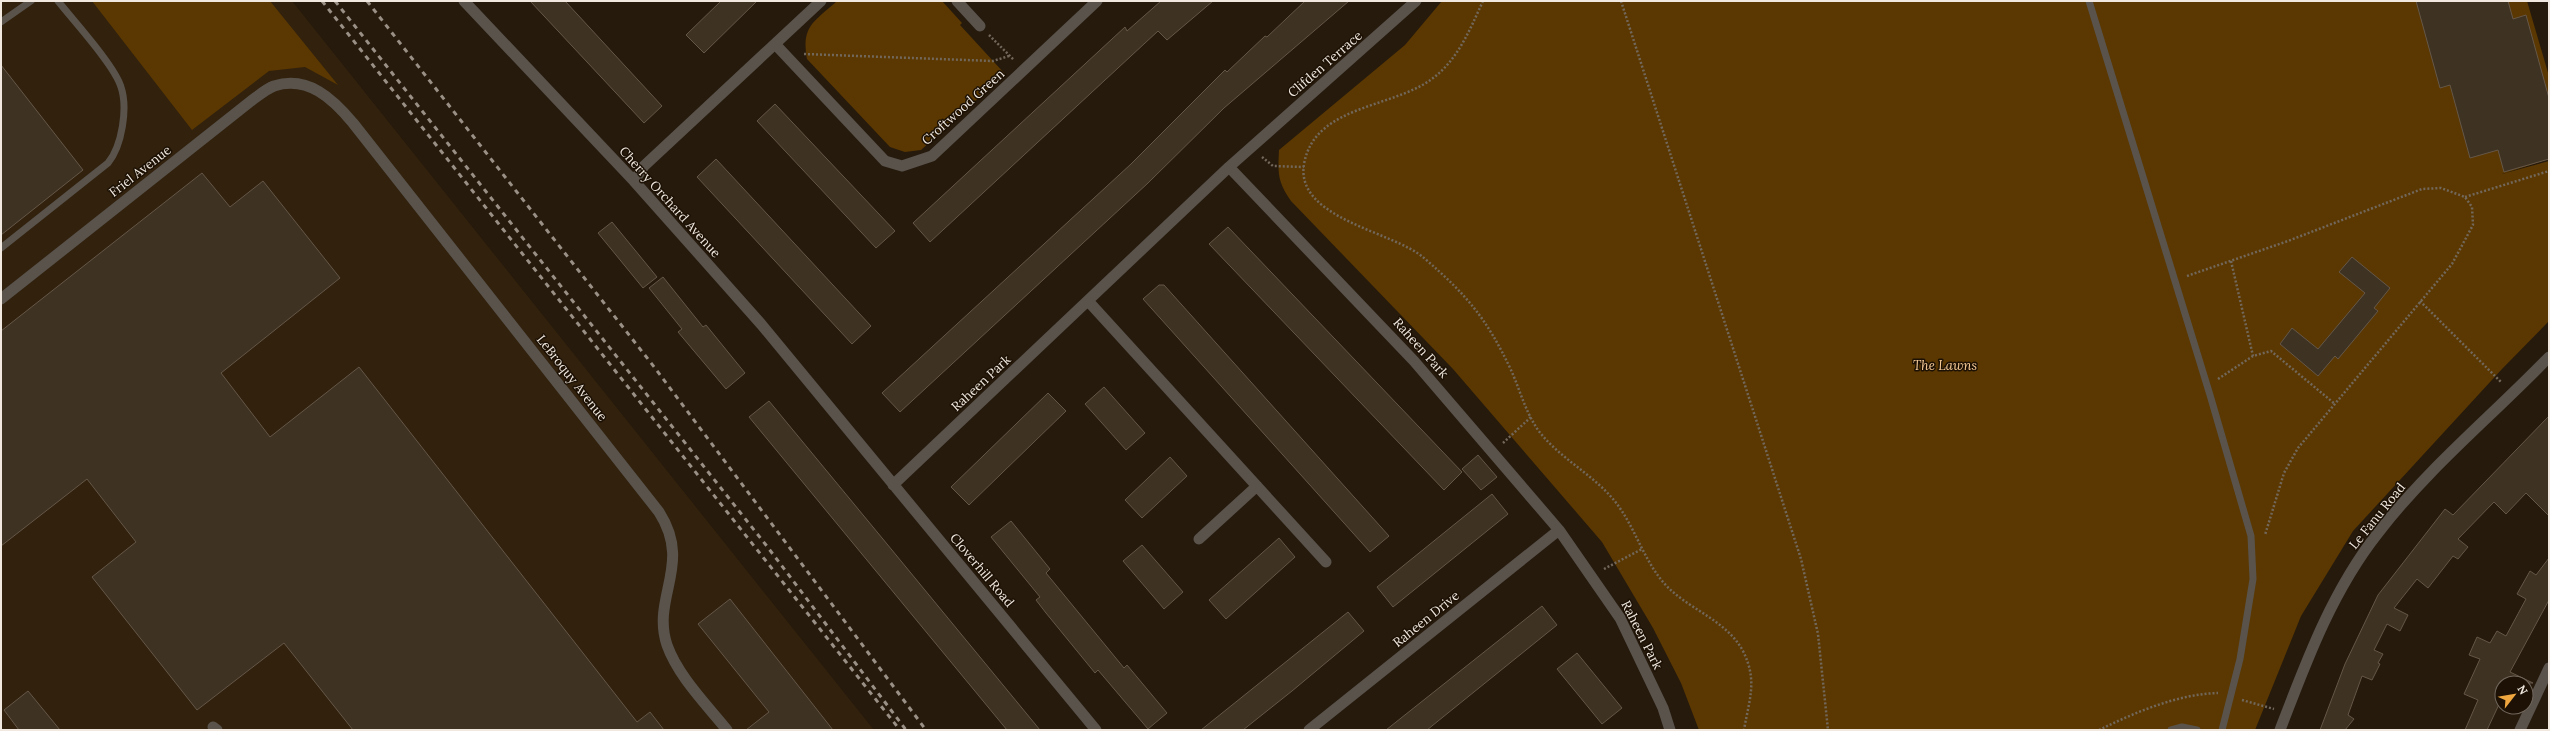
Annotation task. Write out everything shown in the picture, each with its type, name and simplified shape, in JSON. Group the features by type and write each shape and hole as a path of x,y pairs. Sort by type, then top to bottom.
{"street":[{"name":"Cherry Orchard Avenue","path":"464,1 634,181 761,324 847,428"},
{"path":"634,181 644,166 821,1"},
{"path":"957,1 980,26"},
{"name":"Croftwood Green","path":"775,44 884,161 902,166 932,156 1097,1"},
{"name":"Clifden Terrace","path":"1229,167 1416,1"},
{"name":"Friel Avenue","path":"1,299 251,101 273,86 303,84"},
{"name":"LeBroquy Avenue","path":"303,84 320,91 335,102 348,117 660,512 671,531 673,547 674,566 663,622 667,645 680,670 727,730"},
{"name":"Raheen Park","path":"893,485 1089,302 1229,167 1414,361 1559,530 1620,618 1663,708 1670,730"},
{"path":"1089,302 1326,562"},
{"name":"Le Fanu Road","path":"2280,730 2306,662 2343,585 2378,533 2423,481 2513,395 2549,357"},
{"name":"Cloverhill Road","path":"847,428 1096,730"},
{"path":"1199,539 1256,486"},
{"name":"Raheen Drive","path":"1309,730 1559,530"},
{"path":"2520,730 2549,668"}],"lane":[{"path":"1,22 31,1"},
{"path":"1,248 108,163 117,151 123,120 121,87 104,60 58,1"},
{"path":"2089,1 2207,385 2251,536 2253,579 2231,697 2222,730"},
{"path":"2171,730 2182,727 2197,730"}],"path":[{"path":"1483,1 1455,57 1438,75 1422,86 1342,116 1321,132 1307,153 1304,167 1305,184 1322,206 1339,217 1415,250 1446,277 1478,310 1497,340 1531,417 1557,451 1601,485 1616,502 1654,570 1684,602 1712,618 1734,636 1738,642 1752,673 1751,698 1744,730"},
{"path":"1621,1 1801,559 1818,634 1828,730"},
{"path":"980,26 1024,70"},
{"path":"792,62 806,52 993,61 1009,56"},
{"path":"1252,147 1273,166 1304,167"},
{"path":"2465,197 2549,172"},
{"path":"2175,280 2231,261 2422,189 2441,188 2465,197 2472,207 2473,225 2452,264 2298,448 2284,473 2259,554 2252,562"},
{"path":"2231,261 2252,356"},
{"path":"2420,301 2513,395"},
{"path":"2207,385 2252,356 2271,351 2335,404"},
{"path":"1492,452 1531,417"},
{"path":"1591,576 1642,549"},
{"path":"2099,730 2124,718 2199,694 2220,693 2287,712"}],"shaded area":[{"path":"1,1 292,1 874,730 1,730"}],"green space":[{"path":"92,1 270,1 338,85 305,67 269,71 192,130"},
{"path":"837,1 942,1 962,23 960,25 1005,74 921,150 905,152 890,147 807,59 806,39 811,26"},
{"name":"The Lawns","path":"1442,1 2527,1 2549,76 2549,159 2502,174 2549,161 2549,321 2502,369 2353,531 2301,616 2255,730 1699,730 1681,683 1653,628 1602,542 1453,369 1291,201 1283,188 1279,177 1279,150 1405,45"}],"building":[{"path":"530,1 565,1 662,106 644,123"},
{"path":"721,1 757,1 704,53 686,35"},
{"path":"1161,1 1213,1 1167,40 1158,31 930,242 913,223 1125,27 1127,31"},
{"path":"1305,1 1349,1 1224,108 1148,183 900,412 882,393 1131,164 1225,70 1227,72"},
{"path":"2416,1 2508,1 2513,19 2526,15 2549,98 2549,159 2504,172 2498,150 2470,158 2450,85 2440,88"},
{"path":"1,65 83,170 1,235"},
{"path":"775,104 895,231 876,248 757,121"},
{"path":"716,159 871,326 852,344 697,177"},
{"path":"202,173 230,207 263,181 340,278 221,373 270,437 359,367 637,722 650,712 664,730 353,730 284,643 197,710 92,577 136,542 87,479 1,546 1,331"},
{"path":"612,222 657,277 643,288 598,233"},
{"path":"1228,227 1462,472 1444,490 1209,244"},
{"path":"2352,257 2390,288 2374,308 2378,311 2338,359 2335,356 2318,376 2280,344 2292,328 2318,349 2365,293 2339,272"},
{"path":"663,277 703,327 706,325 745,373 726,389 678,332 682,329 649,288"},
{"path":"1159,285 1164,285 1389,536 1370,552 1143,299"},
{"path":"1104,387 1145,433 1126,450 1085,404"},
{"path":"1048,393 1066,411 969,505 951,487"},
{"path":"769,401 1040,730 1007,730 749,417"},
{"path":"2549,416 2549,516 2526,493 2506,514 2494,502 2458,539 2468,547 2458,559 2453,556 2428,588 2417,579 2394,608 2408,615 2400,631 2387,624 2374,650 2383,654 2378,663 2380,664 2372,680 2362,676 2348,715 2354,719 2345,730 2320,730 2345,664 2378,595 2445,509 2453,515"},
{"path":"1478,455 1497,477 1481,490 1462,469"},
{"path":"1170,457 1187,476 1142,518 1125,500"},
{"path":"1492,494 1508,514 1393,607 1377,587"},
{"path":"1011,521 1050,569 1046,573 1124,668 1127,665 1167,713 1148,729 1098,670 1095,673 1036,600 1040,597 991,537"},
{"path":"1279,538 1295,557 1226,619 1209,600"},
{"path":"1142,545 1183,592 1164,609 1123,561"},
{"path":"2549,558 2549,600 2510,672 2516,675 2494,675 2494,715 2487,730 2465,730 2478,700 2464,694 2480,659 2469,655 2477,637 2490,643 2497,631 2506,636 2526,599 2517,594 2530,571 2536,575"},
{"path":"730,599 833,730 746,730 769,712 698,624"},
{"path":"1542,606 1557,625 1427,730 1386,730"},
{"path":"1348,612 1364,631 1292,691 1243,730 1201,730"},
{"path":"1577,653 1622,708 1602,724 1557,669"},
{"path":"28,691 60,730 19,730 4,710"}],"railway":[{"path":"322,1 900,730"},
{"path":"335,1 766,545 906,730"},
{"path":"367,1 655,368 926,730"}]}
